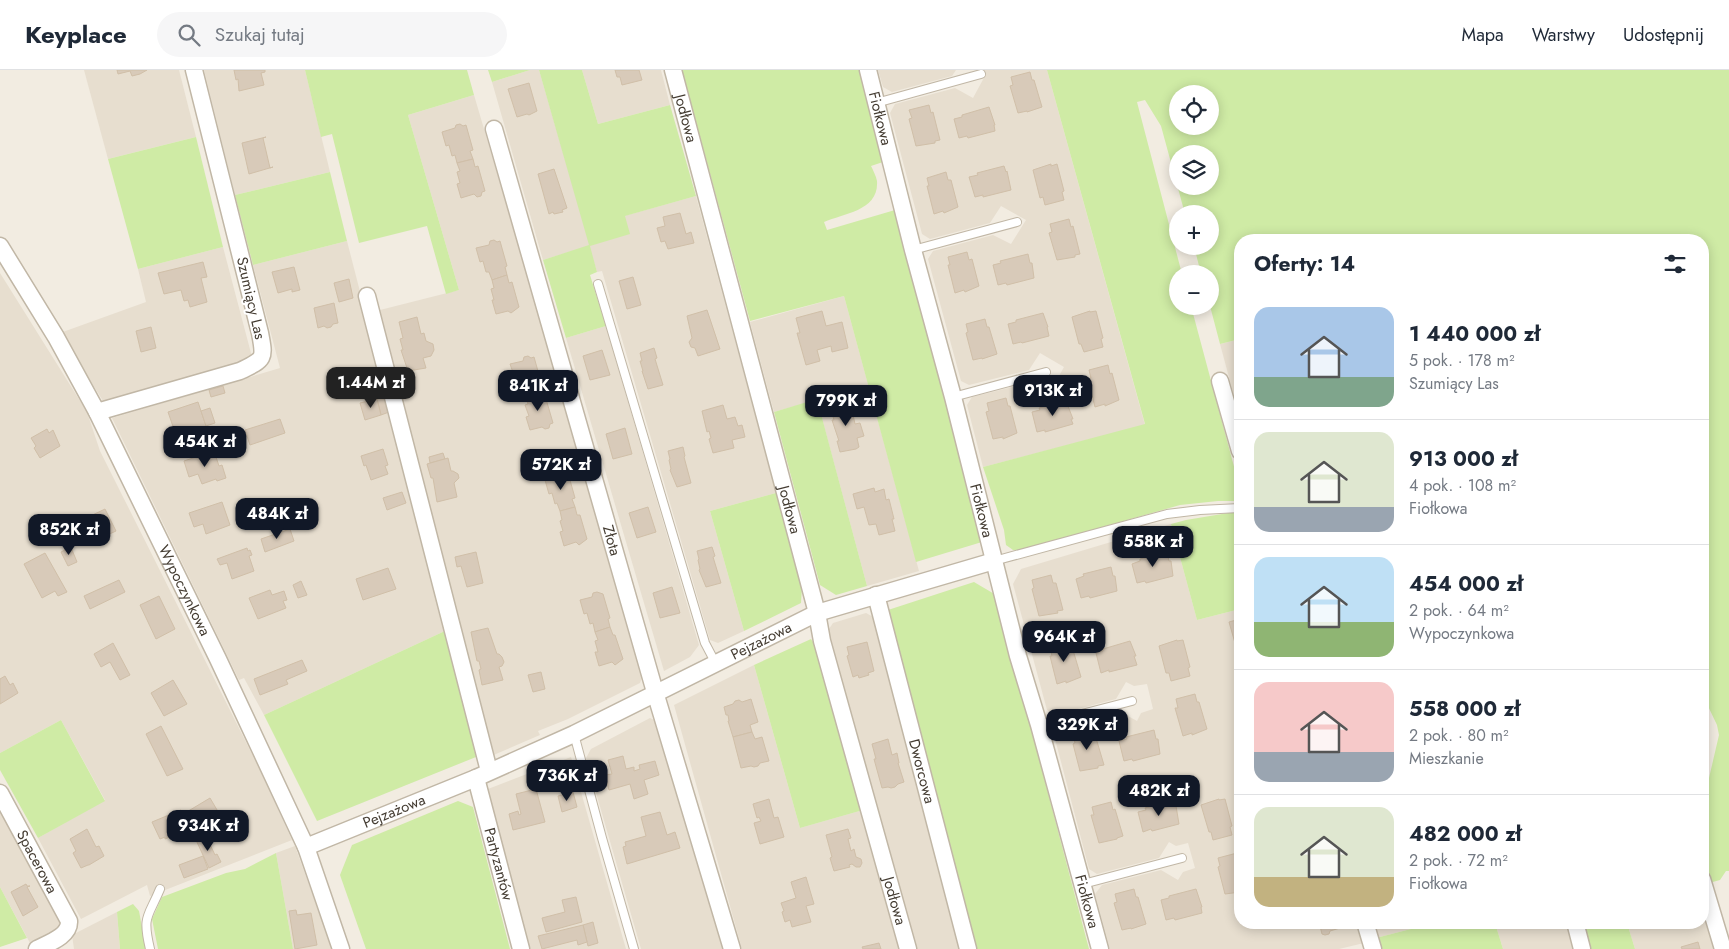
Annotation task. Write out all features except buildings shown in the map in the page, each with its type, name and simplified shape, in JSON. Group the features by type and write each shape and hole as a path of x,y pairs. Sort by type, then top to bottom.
{"street":[{"name":"Szumiący Las","path":"97,412 240,371 258,363 264,352 194,70"},
{"name":"Jodłowa","path":"673,70 817,613 822,641 908,949"},
{"name":"Fiołkowa","path":"868,70 1018,656 1039,725 1100,949"},
{"name":"Złota","path":"494,129 732,949"},
{"name":"Wypoczynkowa","path":"0,246 56,337 97,412 218,659 306,847 341,949"},
{"name":"Partyzantów","path":"367,296 483,775 521,949"},
{"path":"1220,381 1234,430"},
{"name":"Pejzażowa","path":"306,847 483,775 574,734 715,662 817,613 994,562"},
{"name":"Dworcowa","path":"876,595 968,949"},
{"name":"Spacerowa","path":"0,793 69,921 67,931 63,935 38,949"},
{"path":"1709,902 1723,949"},
{"path":"1367,929 1372,949"},
{"path":"1577,929 1582,949"}],"lane":[{"path":"876,103 981,74"},
{"path":"913,250 1017,222"},
{"path":"598,284 705,643 715,662"},
{"path":"953,397 1046,372"},
{"name":"Pejzażowa","path":"994,562 1167,514 1234,508"},
{"path":"1039,725 1132,701"},
{"path":"574,734 634,949"},
{"path":"1083,884 1182,858"},
{"path":"150,949 145,928 147,915 160,889"}],"shaded area":[{"path":"84,70 179,70 196,137 108,159"},
{"path":"204,70 305,70 330,172 235,195"},
{"path":"530,70 539,70 590,245 624,216 696,196 776,493 710,511 744,631 718,643 710,640 602,271 597,272 589,246 543,260 492,82"},
{"path":"582,70 661,70 670,105 598,124"},
{"path":"878,70 956,70 952,76 892,92 883,87"},
{"path":"980,70 1047,70 1145,425 983,467 967,405 972,397 1032,382 1050,392 1064,367 1040,353 1029,370 969,385 961,381 928,259 933,251 993,235 1011,244 1026,220 1001,206 990,223 930,239 922,234 890,113 895,104 955,88 973,98 986,74"},
{"path":"474,95 644,672 640,683 568,719 538,731 540,735 489,757 376,311 459,290 408,115"},
{"path":"347,241 447,630 264,715 244,678 239,680 112,418 280,368 253,265"},
{"path":"223,247 252,357 249,362 105,404 60,333 146,302 138,269"},
{"path":"0,273 87,412 100,451 261,772 292,840 150,896 147,885 81,919 38,838 105,800 61,720 0,753"},
{"path":"844,296 919,571 867,586 817,400 774,412 750,322"},
{"path":"606,326 699,645 690,657 664,671 566,338"},
{"path":"1234,340 1234,396 1220,344"},
{"path":"1171,524 1197,620 1234,611 1234,929 1360,929 1364,943 1339,949 1110,949 1095,894 1102,885 1161,870 1178,880 1183,872 1195,868 1188,843 1176,846 1169,842 1159,858 1097,874 1089,869 1054,735 1059,727 1119,711 1137,721 1141,713 1153,709 1147,684 1134,686 1126,682 1116,699 1055,715 1047,710 1013,584 1021,569"},
{"path":"866,613 875,618 964,949 915,949 827,632 833,623"},
{"path":"754,665 800,828 863,810 901,949 742,949 674,705"},
{"path":"650,718 658,722 723,949 641,949 586,758 591,749"},
{"path":"571,757 626,949 530,949 488,789"},
{"path":"0,807 62,921 58,933 30,943 0,887"},
{"path":"295,846 331,949 293,949 276,853"},
{"path":"117,912 120,949 74,949 72,935"},
{"path":"1709,924 1716,949 1635,949 1629,929 1709,929"},
{"path":"1374,929 1411,929 1376,938"},
{"path":"1497,929 1569,929 1574,949 1503,949"}],"green space":[{"path":"305,70 467,70 474,95 408,115 459,290 446,294 427,226 359,243 332,134 321,137"},
{"path":"488,70 530,70 492,82"},
{"path":"539,70 582,70 598,124 670,105 696,196 625,216 630,234 590,246 597,272 590,275 606,326 566,338 543,260 589,245"},
{"path":"682,70 860,70 883,162 871,166 877,181 876,191 872,199 859,209 824,222 827,230 895,210 982,542 916,562 844,296 750,321"},
{"path":"1047,70 1729,70 1729,871 1726,871 1720,880 1709,883 1709,778 1719,735 1717,725 1709,708 1709,234 1234,234 1234,340 1220,344 1212,315 1219,315 1219,265 1199,265 1196,255 1219,255 1219,205 1183,205 1180,195 1219,195 1219,145 1169,145 1169,155 1161,126 1145,100 1137,102 1169,224 1169,255 1177,255 1180,265 1169,265 1169,315 1193,315 1234,467 1234,501 1180,505 1018,551 1006,545 1004,530 983,467 1145,424"},
{"path":"196,137 223,247 138,269 108,159"},
{"path":"330,172 347,241 253,265 235,195"},
{"path":"817,399 867,586 836,595 820,585 774,412"},
{"path":"776,493 802,587 801,603 744,631 710,511"},
{"path":"1234,512 1234,611 1197,620 1171,524"},
{"path":"974,582 996,595 1089,949 973,949 888,610"},
{"path":"447,630 476,757 317,821 264,715"},
{"path":"811,639 818,649 863,810 800,828 754,665"},
{"path":"61,720 105,801 38,838 0,770 0,753"},
{"path":"458,801 473,807 510,949 366,949 340,875 352,845"},
{"path":"276,853 293,949 158,949 152,919 162,897 226,873 245,869"},
{"path":"0,887 27,938 0,947"},
{"path":"133,904 139,911 146,949 120,949 117,912"},
{"path":"1411,929 1497,929 1503,949 1379,949 1376,938"},
{"path":"1584,929 1629,929 1635,949 1589,949"}]}
